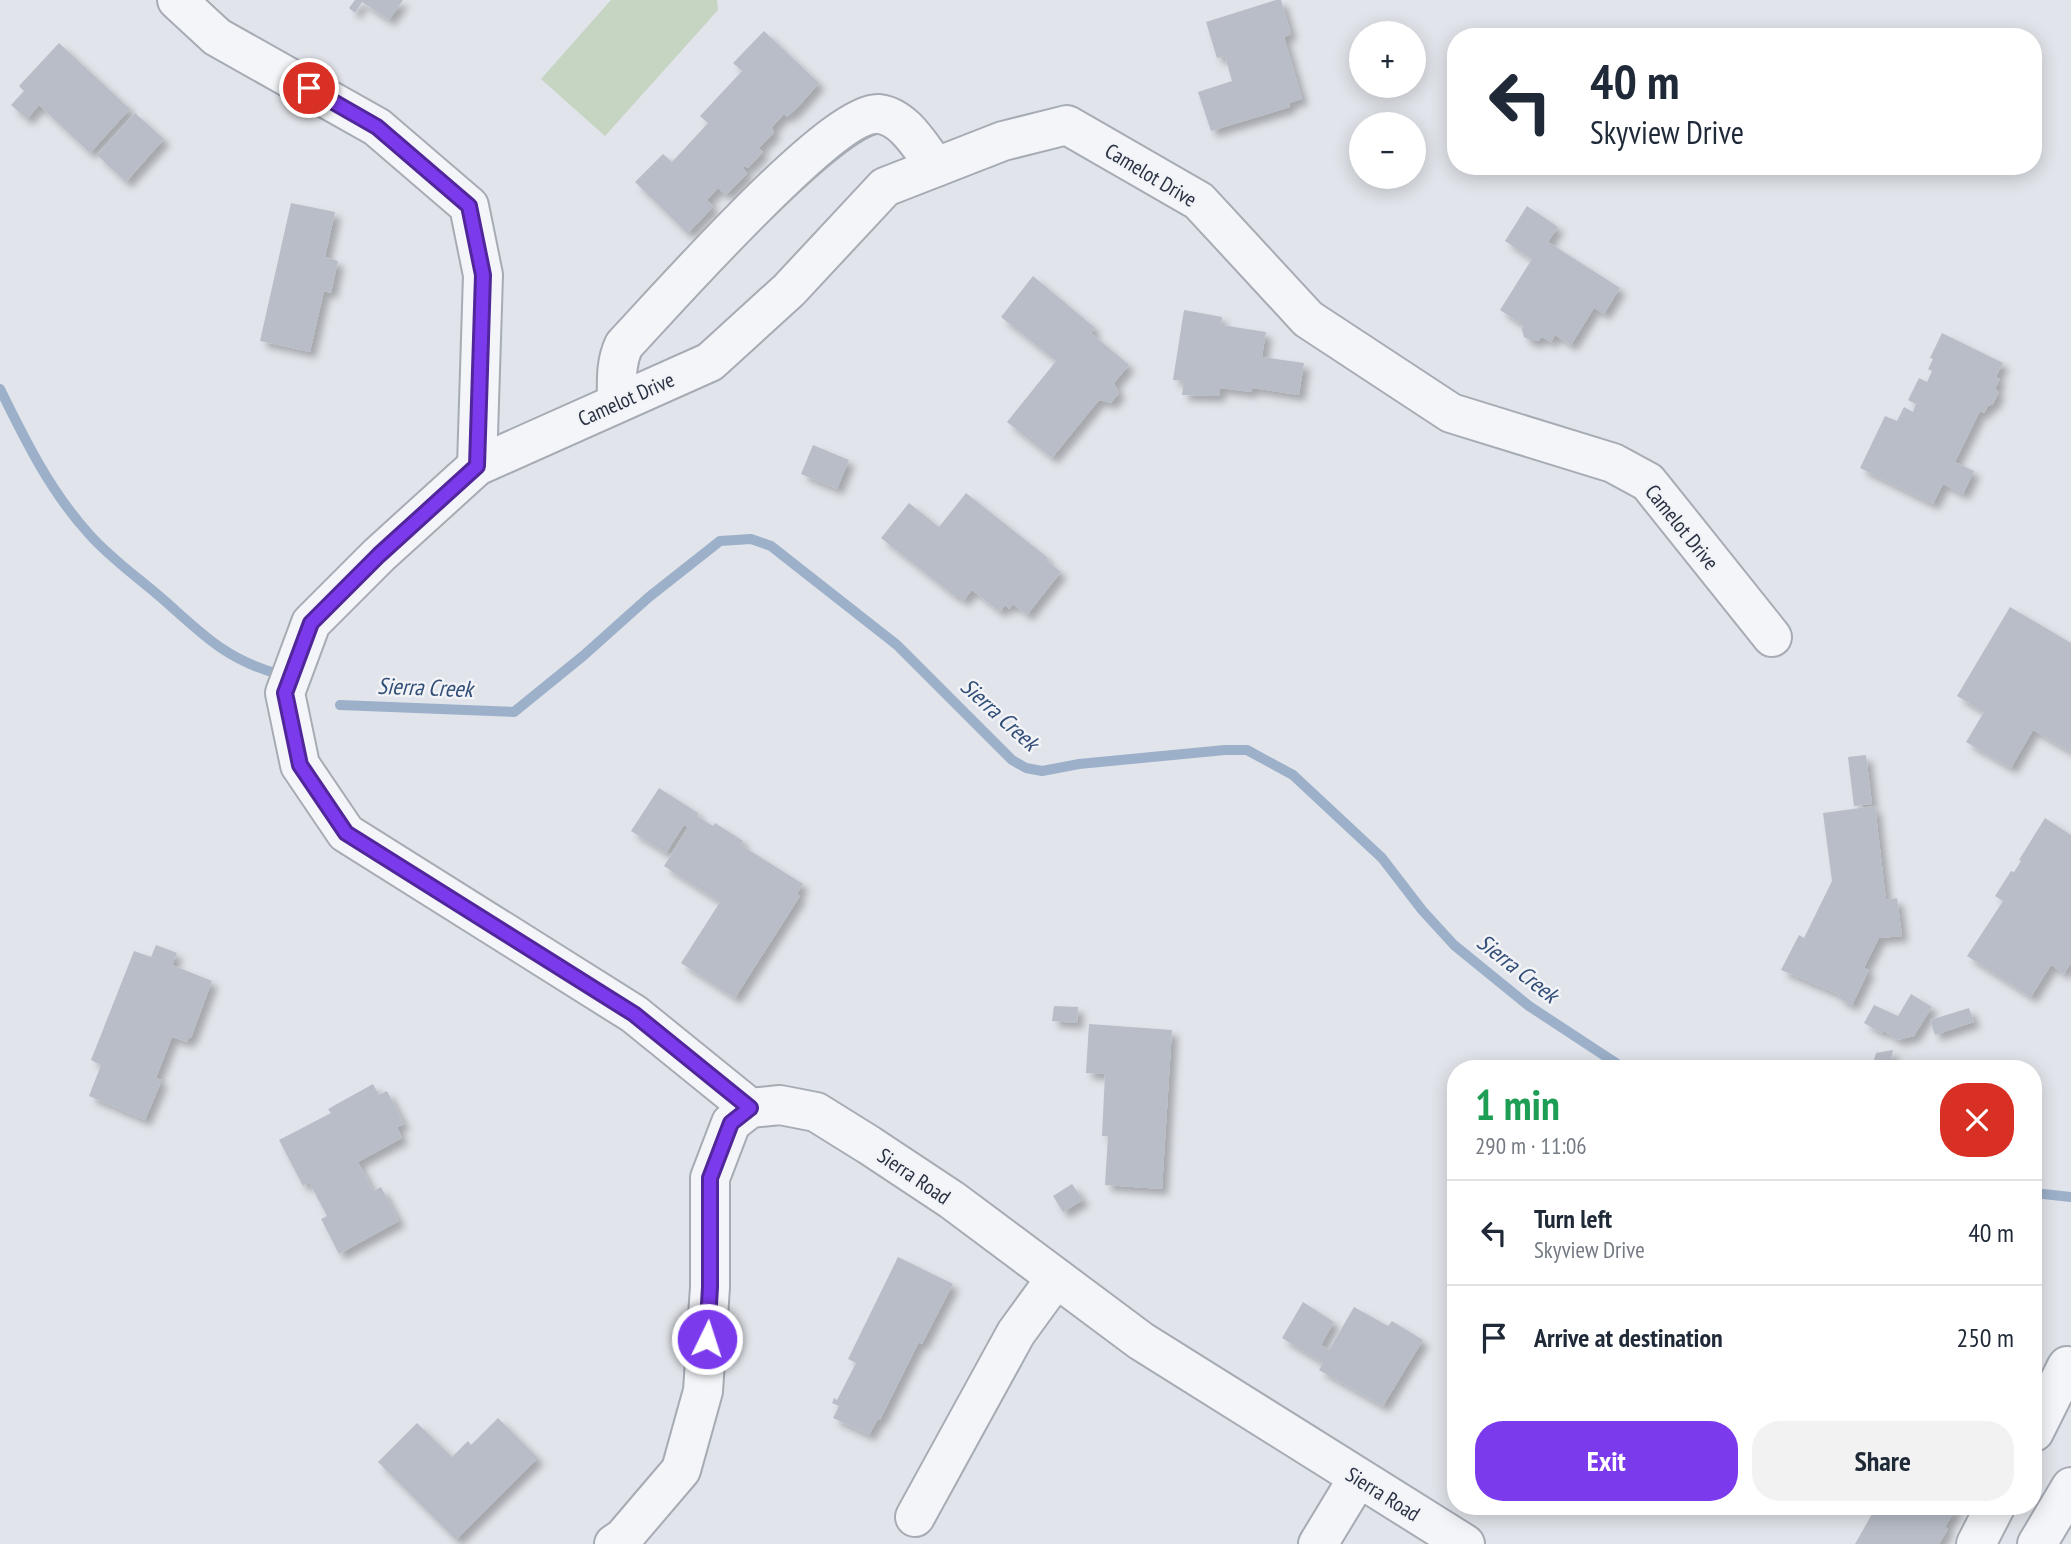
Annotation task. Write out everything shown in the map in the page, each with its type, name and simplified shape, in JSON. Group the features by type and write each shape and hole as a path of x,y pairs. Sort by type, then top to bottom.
{"street":[{"path":"177,0 217,37 377,127 469,206 483,275 477,466"},
{"path":"617,403 616,371 624,345 757,204 830,138 867,115 879,114 896,120 936,167"},
{"name":"Camelot Drive","path":"750,1108 634,1014 346,833 300,765 285,693 311,623 379,555 477,466 710,362 789,290 885,187 1003,141 1067,125 1199,201 1308,318 1451,413 1613,463 1648,482 1772,637"},
{"name":"Sierra Road","path":"750,1108 780,1105 816,1112 952,1200 1141,1342 1465,1544"},
{"path":"614,1544 623,1538 681,1470 703,1391 710,1287 710,1178 731,1123 750,1108"},
{"path":"915,1517 1016,1333 1056,1278"},
{"path":"2042,1416 2067,1366"},
{"path":"1318,1544 1359,1478"},
{"path":"2037,1544 2071,1488"},
{"path":"1976,1544 1991,1515"}],"green space":[{"path":"611,0 717,0 718,10 605,136 541,79"}],"building":[{"path":"355,0 403,0 389,20 362,2 355,13 349,8"},
{"path":"1281,0 1291,34 1284,37 1302,99 1289,103 1290,107 1211,131 1198,92 1232,81 1225,56 1217,58 1206,22"},
{"path":"764,31 819,83 798,107 787,117 784,114 772,127 774,133 759,148 763,152 748,168 743,168 747,173 745,176 728,193 724,194 718,188 707,200 712,208 686,232 635,182 663,154 672,162 708,123 700,116 742,71 733,63"},
{"path":"59,43 130,109 90,153 39,105 27,119 11,105 24,91 19,86"},
{"path":"135,113 164,139 126,182 97,155"},
{"path":"291,203 335,212 325,257 338,261 331,293 324,291 310,352 260,341"},
{"path":"1527,206 1558,227 1548,242 1620,288 1604,314 1594,308 1571,345 1555,335 1551,342 1542,337 1538,341 1532,341 1524,337 1523,325 1500,310 1532,259 1505,241"},
{"path":"1033,276 1095,328 1091,333 1129,365 1114,383 1119,393 1111,403 1099,400 1052,458 1007,422 1056,361 1001,317"},
{"path":"1184,310 1222,317 1221,325 1266,332 1262,357 1304,363 1299,395 1252,388 1251,392 1220,388 1219,396 1182,395 1184,381 1173,380"},
{"path":"1942,333 2003,363 1996,377 2000,379 1995,389 1999,392 1984,413 1980,411 1955,462 1974,471 1963,494 1943,484 1933,504 1860,468 1885,416 1897,421 1904,407 1913,412 1916,404 1908,400 1919,378 1927,382 1932,371 1928,369 1933,359 1930,358"},
{"path":"813,445 849,460 837,489 801,474"},
{"path":"966,493 1048,558 1046,560 1061,572 1027,615 1013,604 1009,609 1005,605 1000,612 972,590 963,601 881,538 909,503 939,527"},
{"path":"2010,607 2071,643 2071,752 2033,730 2011,768 1966,742 1984,712 1957,696"},
{"path":"1866,755 1872,804 1854,806 1848,757"},
{"path":"659,788 698,813 697,816 713,826 715,823 743,841 741,845 803,884 797,894 800,896 735,998 681,963 720,902 664,866 688,827 684,825 666,853 631,831"},
{"path":"1875,806 1886,900 1897,898 1902,936 1879,938 1864,968 1869,970 1852,1005 1838,998 1840,995 1781,970 1799,935 1804,938 1832,881 1823,813"},
{"path":"2045,818 2071,835 2071,963 2064,974 2051,965 2031,997 1967,956 2003,901 1995,896 2011,871 2014,872"},
{"path":"156,945 177,953 172,965 212,981 191,1038 189,1037 187,1042 172,1037 156,1078 162,1080 145,1120 89,1096 101,1065 91,1060 134,951 151,957"},
{"path":"1911,994 1932,1007 1914,1036 1897,1040 1883,1030 1882,1033 1864,1023 1874,1005 1898,1016"},
{"path":"1054,1006 1078,1007 1077,1023 1052,1021"},
{"path":"1969,1008 1974,1022 1935,1035 1930,1020"},
{"path":"1089,1024 1172,1030 1162,1189 1105,1185 1108,1136 1102,1136 1105,1074 1086,1073"},
{"path":"1893,1050 1891,1060 1874,1060 1876,1053"},
{"path":"373,1084 379,1095 387,1091 404,1124 397,1127 402,1138 358,1162 373,1191 381,1187 399,1221 339,1254 321,1219 327,1216 309,1182 303,1186 279,1140 331,1113 328,1109"},
{"path":"1072,1184 1083,1200 1063,1212 1053,1196"},
{"path":"898,1257 953,1284 922,1344 919,1342 880,1420 878,1419 869,1435 833,1418 839,1406 832,1403 834,1398 837,1400 856,1363 848,1359"},
{"path":"1303,1302 1334,1322 1321,1345 1329,1350 1354,1307 1388,1326 1392,1321 1423,1340 1383,1406 1319,1370 1323,1363 1282,1338"},
{"path":"498,1418 538,1458 456,1540 378,1462 417,1423 452,1457 468,1441 471,1445"},
{"path":"1871,1515 1952,1515 1939,1544 1855,1544"}],"waterway":[{"name":"Sierra Creek","path":"0,389 50,483 75,518 98,543 203,635 228,653 275,673"},
{"name":"Sierra Creek","path":"340,705 514,712 583,656 649,597 720,541 751,539 771,546 897,645 1012,760 1026,768 1042,771 1079,764 1247,750 1293,775 1382,858 1422,910 1454,945 1529,1006 1611,1060"},
{"name":"Sierra Creek","path":"2042,1194 2071,1197"}],"route":[{"path":"309,88 377,127 469,206 483,275 477,466 379,555 311,623 285,693 300,765 346,833 634,1014 750,1108 731,1123 710,1178 707,1339"}]}
